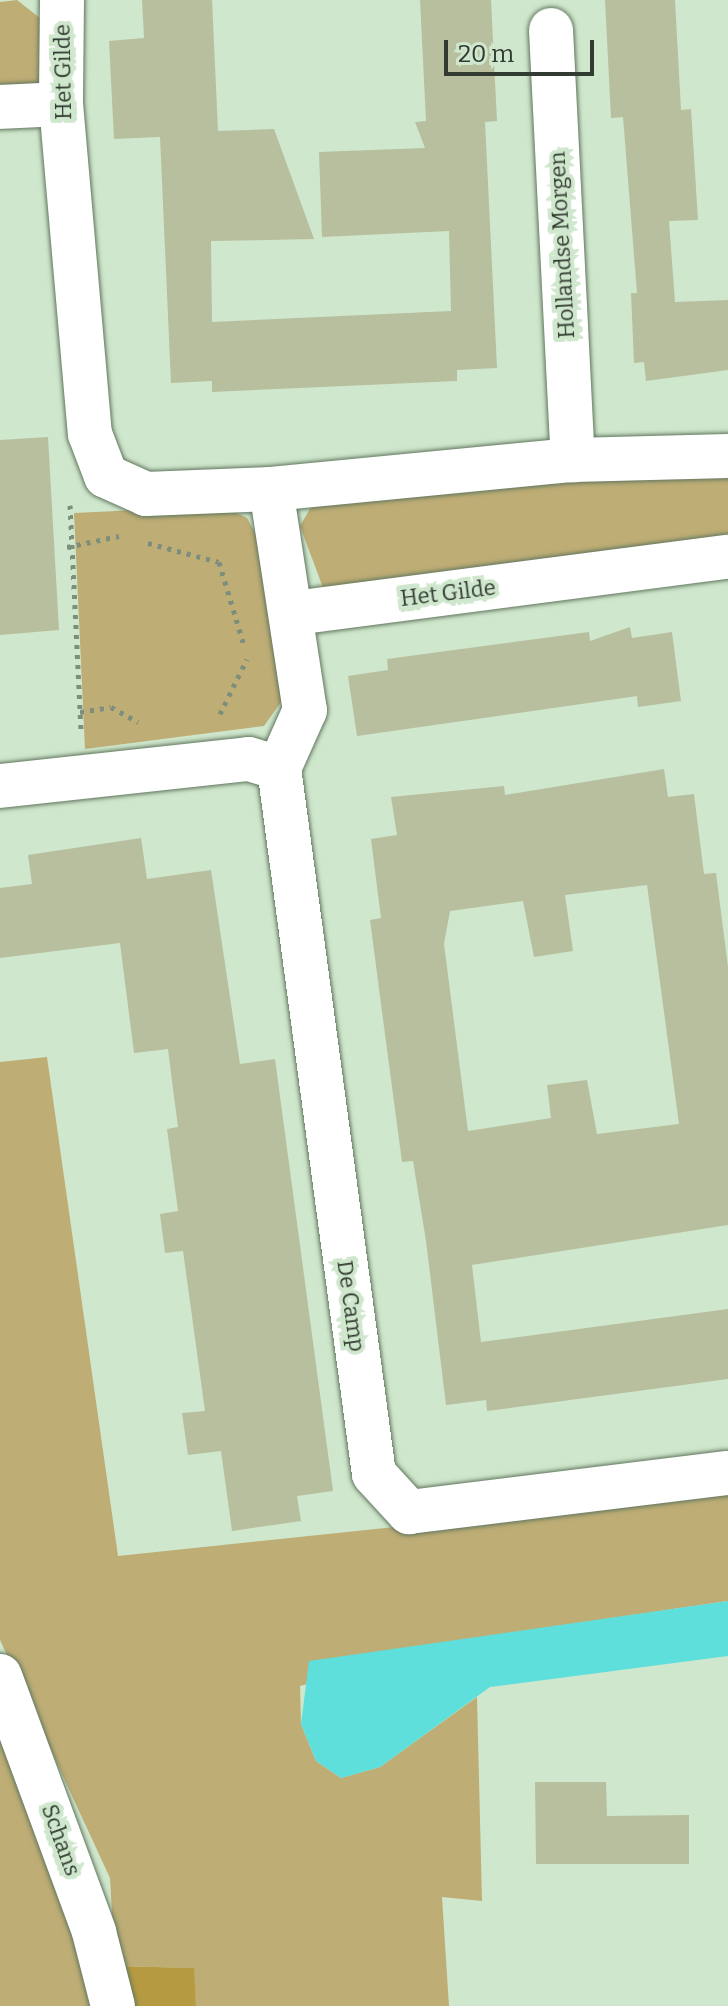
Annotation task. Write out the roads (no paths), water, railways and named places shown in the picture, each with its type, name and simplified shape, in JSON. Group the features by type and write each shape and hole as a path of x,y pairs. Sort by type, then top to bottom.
{"street":[{"name":"Het Gilde","path":"62,0 61,104 90,434 106,476 146,494 271,489"},
{"name":"Hollandse Morgen","path":"551,30 573,460"},
{"path":"0,107 61,104"},
{"path":"0,786 249,759 279,768 305,710 294,613 271,489 573,460 728,456"},
{"name":"Het Gilde","path":"294,613 728,557"},
{"name":"De Camp","path":"279,768 374,1474 409,1512 728,1473"},
{"name":"Schans","path":"0,1676 94,1932 113,2006"}],"water":[{"path":"728,1601 728,1656 490,1687 380,1767 341,1778 316,1761 301,1724 309,1661"}]}
